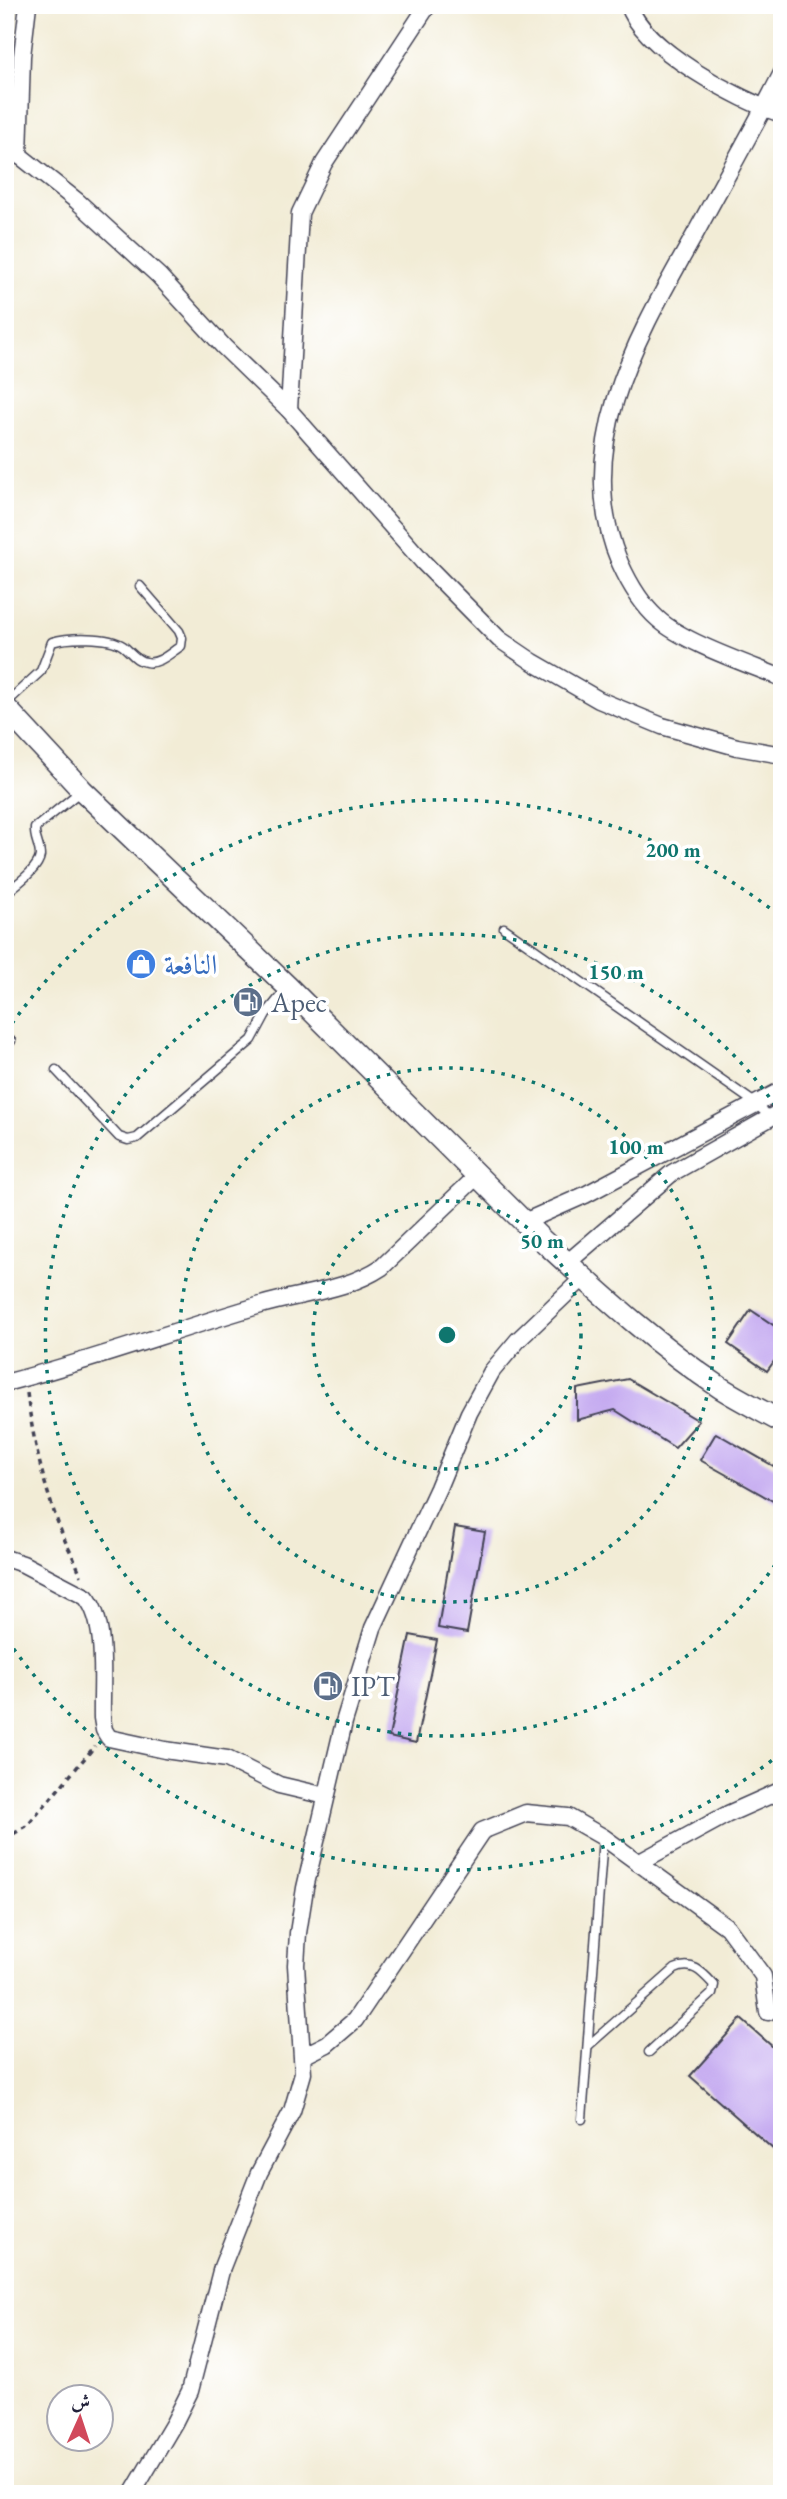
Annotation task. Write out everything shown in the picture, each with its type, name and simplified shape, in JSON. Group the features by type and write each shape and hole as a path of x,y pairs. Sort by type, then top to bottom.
{"main road":[{"path":"5,706 82,790 288,987 583,1278 658,1342 696,1370 723,1389 782,1422"}],"street":[{"path":"19,156 22,56 27,5"},
{"path":"289,410 300,213 324,163 428,5"},
{"path":"629,5 633,18 660,46 712,82 782,114"},
{"path":"782,73 645,326 620,385 604,450 601,488 605,518 613,546 623,570 647,609 661,622 683,635 782,678"},
{"path":"5,144 77,201 133,251 224,347 289,410 424,563 499,639 533,663 599,700 662,726 737,747 782,755"},
{"path":"524,1222 585,1195 782,1090"},
{"path":"567,1263 672,1173 776,1114"},
{"path":"709,1127 720,1145"},
{"path":"5,1382 101,1357 282,1299 351,1284 365,1278 382,1267 477,1176"},
{"path":"132,2494 190,2391 218,2278 259,2173 292,2111 303,2073 297,1991 298,1933 309,1867 326,1796 359,1667 380,1608 438,1488 469,1413 492,1371 518,1340 583,1278"},
{"path":"5,1558 23,1564 86,1597 94,1606 100,1625 102,1718 109,1738 227,1759 279,1785 326,1796"},
{"path":"638,1863 728,1814 782,1790"},
{"path":"303,2056 327,2044 355,2020 482,1831 526,1813 568,1817 603,1838 727,1927 763,1976 768,2012"}],"lane":[{"path":"5,706 41,671 52,642 60,639 110,641 122,645 136,658 146,662 157,662 181,646 179,631 140,586"},
{"path":"5,894 40,858 34,837 35,828 82,790"},
{"path":"504,928 755,1103 776,1114"},
{"path":"57,1070 119,1137 128,1140 136,1138 252,1040 266,1014 288,987"},
{"path":"582,2119 603,1838"},
{"path":"589,2045 675,1969 684,1965 697,1968 714,1985 712,1994 649,2052"}],"path":[{"path":"25,1377 33,1438 42,1471 61,1532 80,1573 86,1597"},
{"path":"5,1839 28,1825 90,1751 107,1735"}],"building":[{"path":"751,1310 782,1331 782,1350 767,1371 728,1344"},
{"path":"628,1379 699,1421 675,1448 615,1410 577,1420 577,1389"},
{"path":"716,1433 782,1471 782,1506 700,1460"},
{"path":"455,1527 485,1532 467,1633 438,1628"},
{"path":"410,1635 437,1640 416,1743 389,1737"},
{"path":"741,2019 782,2055 782,2157 690,2076"}],"place":[{"name":"النافعة","path":"141,964"},
{"name":"Apec","path":"248,1002"},
{"name":"IPT","path":"328,1686"}]}
